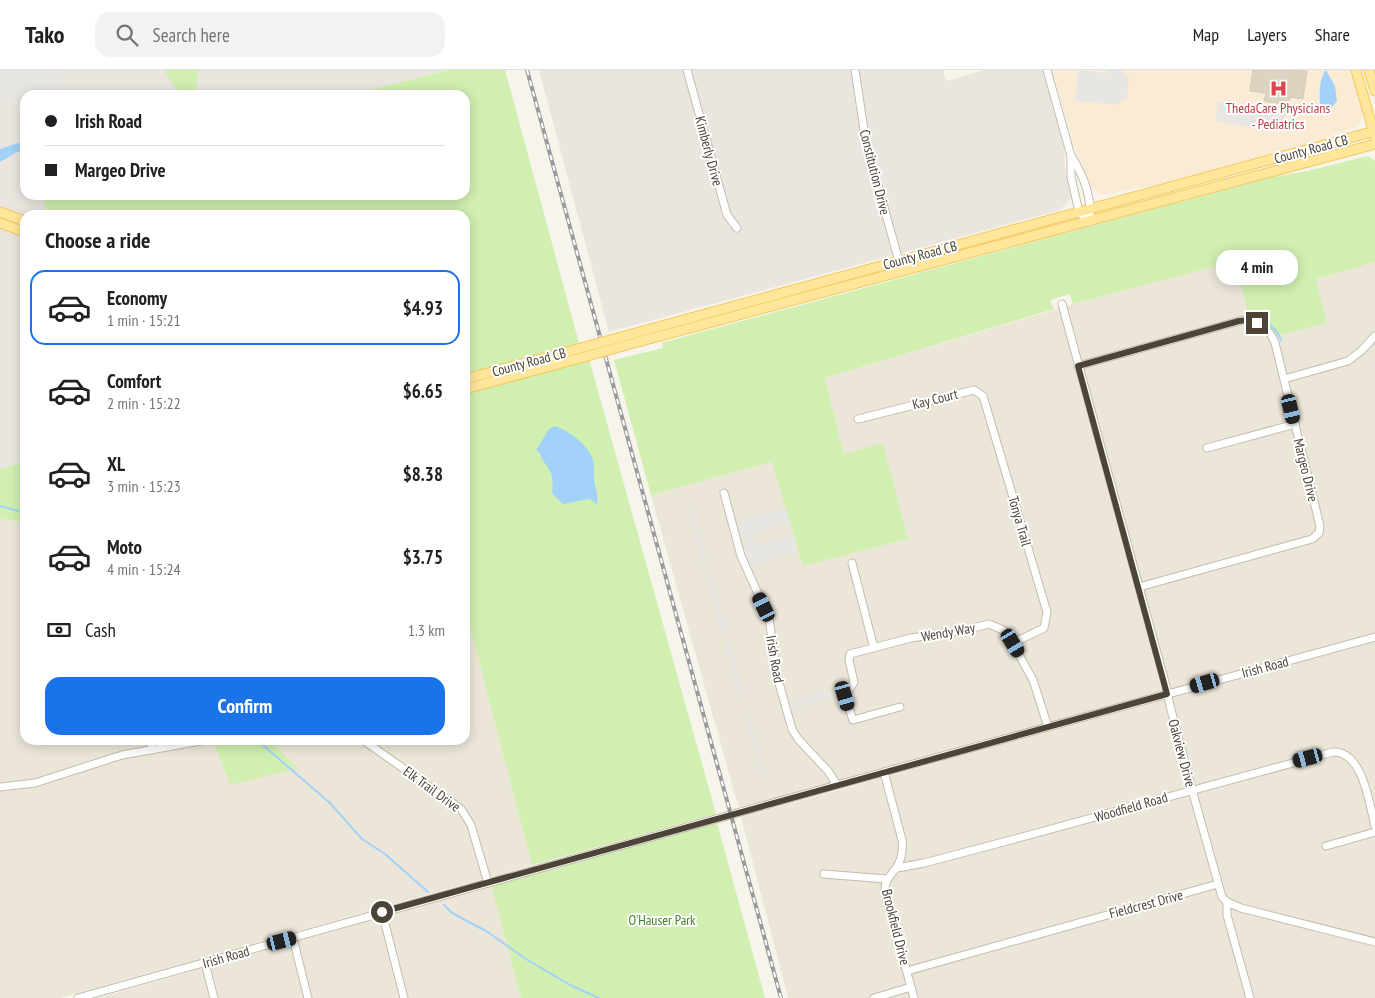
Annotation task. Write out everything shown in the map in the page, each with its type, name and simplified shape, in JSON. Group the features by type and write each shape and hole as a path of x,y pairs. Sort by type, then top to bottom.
{"main road":[{"path":"1356,70 1375,133"},
{"path":"1369,70 1375,91"},
{"name":"County Road CB","path":"622,342 898,260 1375,133"},
{"name":"County Road CB","path":"470,378 583,352 902,272 1375,144"},
{"path":"0,212 20,219"},
{"path":"0,223 20,230"},
{"name":"County Road CB","path":"470,387 583,352"}],"street":[{"name":"Kimberly Drive","path":"687,70 727,215 737,228"},
{"name":"Constitution Drive","path":"855,70 866,142 902,272"},
{"path":"1047,70 1071,156 1071,178 1079,212 1089,222"},
{"path":"1071,156 1082,174 1092,208 1089,222"},
{"name":"Oakview Drive","path":"1062,304 1218,884"},
{"name":"Margeo Drive","path":"1078,366 1248,320 1262,326 1273,338 1320,530 1316,537 1139,586"},
{"path":"1284,379 1348,361 1361,352 1375,336"},
{"name":"Kay Court","path":"858,419 970,391"},
{"name":"Tonya Trail","path":"970,391 978,391 985,400 1047,612 1044,628 1013,643"},
{"path":"1207,448 1295,424"},
{"name":"Irish Road","path":"724,493 741,556 768,618 777,676 792,729 798,739 828,771 837,785"},
{"path":"852,563 874,648"},
{"name":"Wendy Way","path":"900,708 852,720 845,696 854,682 849,656 911,638 965,630 989,624 1003,630 1013,643 1033,680 1048,727"},
{"name":"Irish Road","path":"81,998 837,785 1375,637"},
{"path":"0,786 35,782 91,763 172,745"},
{"name":"Elk Trail Drive","path":"372,745 461,809 471,825 488,883"},
{"name":"Woodfield Road","path":"896,868 924,863 1338,752 1348,756 1356,763 1375,826"},
{"name":"Brookfield Drive","path":"884,772 902,840 902,853 896,868 886,879 885,894 914,998"},
{"path":"1326,846 1375,832"},
{"path":"824,874 886,879"},
{"path":"1218,884 1222,897 1227,902 1241,908 1375,942"},
{"name":"Fieldcrest Drive","path":"907,971 1218,884"},
{"path":"1227,902 1227,915 1250,998"},
{"path":"382,912 404,998"},
{"path":"292,938 308,998"},
{"path":"205,963 214,998"},
{"path":"874,998 912,988"}],"shaded area":[{"path":"0,70 447,70 370,90 20,90 20,200 43,200 46,210 20,210 20,214 0,207"},
{"path":"0,70 63,70 62,90 20,90 20,105 0,103"},
{"path":"539,70 943,70 946,81 985,70 1042,70 1064,147 1065,168 1071,198 1060,210 609,332"},
{"path":"1052,70 1351,70 1362,110 1362,118 1360,123 1354,128 1313,142 1173,181 1104,195 1098,193 1090,186 1074,146"},
{"path":"1078,70 1107,73 1107,70 1123,70 1123,74 1129,75 1127,99 1121,99 1120,105 1075,101"},
{"path":"1218,102 1286,114 1285,127 1278,126 1277,132 1216,121"},
{"path":"0,227 20,234 20,463 0,469"},
{"path":"1235,261 1249,317 1263,320 1278,336 1327,323 1316,279 1375,262 1375,633 739,809 651,495 773,462 803,566 908,539 883,444 844,454 825,378 1084,301"},
{"path":"692,508 708,565 703,566 687,510"},
{"path":"786,508 789,522 753,533 756,545 793,535 797,552 749,566 743,549 748,547 744,535 739,536 737,528 741,526 740,520"},
{"path":"0,519 18,521 20,524 20,745 222,745 297,768 274,745 470,745 470,627 532,865 60,998 0,998"},
{"path":"710,573 726,630 721,632 705,575"},
{"path":"1375,641 1375,998 788,998 741,817"},
{"path":"729,642 745,699 740,701 724,643"},
{"path":"828,690 831,698 793,709 792,700"},
{"path":"750,715 765,773 760,774 745,717"},
{"path":"491,885 521,998 98,998 372,920"}],"green space":[{"path":"164,70 198,70 196,90 177,90"},
{"path":"447,70 505,70 579,343 470,373 470,210 46,210 43,200 470,200 470,90 370,90"},
{"path":"1368,156 1375,161 1375,262 1316,279 1327,323 1277,336 1263,321 1249,317 1235,261 1073,304 1070,294 1050,300 1054,309 825,378 844,454 883,443 908,539 803,566 772,462 651,495 614,360 663,348 662,343 687,336 1269,178 1312,170"},
{"path":"589,359 716,814 532,865 470,627 470,391"},
{"path":"20,463 20,524 18,521 0,519 0,469"},
{"path":"215,745 274,745 298,768 230,785"},
{"name":"O'Hauser Park","path":"717,823 765,998 521,998 491,885"}],"water":[{"path":"1326,70 1335,86 1337,101 1324,113 1320,104 1320,91"},
{"path":"20,143 20,152 0,162 0,149"},
{"path":"555,426 578,439 591,454 594,464 597,504 590,499 563,504 552,493 552,476 540,453 536,450 549,429"}],"building":[{"name":"ThedaCare Physicians - Pediatrics","path":"1253,70 1307,71 1303,99 1290,97 1289,105 1264,101 1266,93 1250,91"}],"waterway":[{"path":"1250,314 1259,315"},
{"path":"1264,318 1277,332 1281,340"},
{"path":"0,506 20,512"},
{"path":"263,745 330,803 362,839 385,854 428,892"},
{"path":"444,905 452,913 486,931 526,959 570,985 599,998"}],"railway":[{"path":"527,70 781,998"}],"place":[{"name":"ThedaCare Physicians - Pediatrics","path":"1278,88"}],"route":[{"path":"382,912 1167,694 1078,366 1243,320 1257,323"}]}
